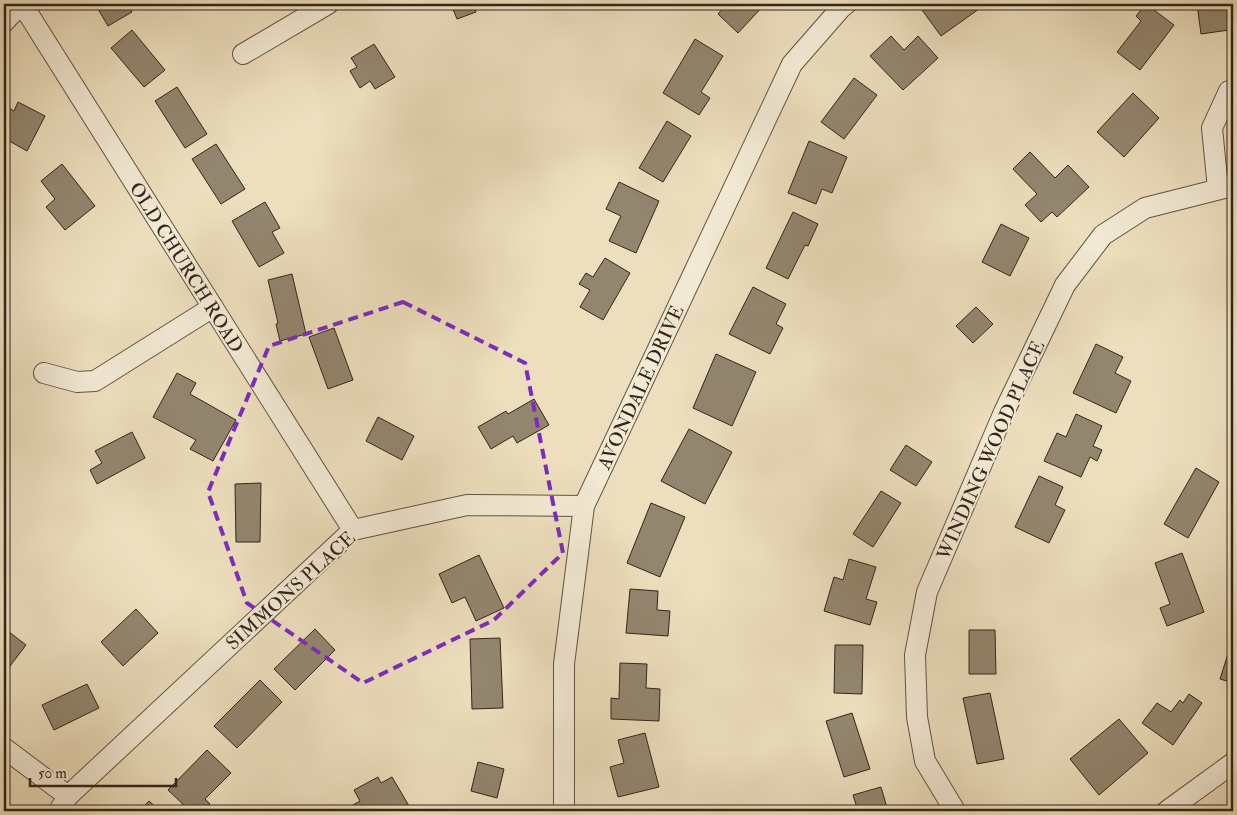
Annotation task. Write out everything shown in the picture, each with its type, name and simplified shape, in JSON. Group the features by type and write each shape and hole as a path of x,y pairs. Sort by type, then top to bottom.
{"street":[{"path":"4,22 22,4"},
{"name":"OLD CHURCH ROAD","path":"22,4 353,530"},
{"path":"243,54 328,4"},
{"name":"AVONDALE DRIVE","path":"564,811 564,664 584,506 792,64 846,4"},
{"path":"1226,189 1212,128 1229,91"},
{"name":"WINDING WOOD PLACE","path":"955,811 924,761 917,717 916,655 927,592 1004,412 1065,285 1103,235 1145,208 1226,189"},
{"path":"44,373 77,382 95,380 213,307"},
{"name":"SIMMONS PLACE","path":"63,804 353,530 467,505 584,506"},
{"path":"4,748 63,804"},
{"path":"1167,811 1233,763"}],"highlighted area":[{"path":"403,302 525,363 563,553 494,620 363,683 247,603 208,492 269,346"}],"building":[{"path":"95,4 127,4 132,12 108,26"},
{"path":"451,4 473,4 476,12 457,19"},
{"path":"727,4 765,4 738,33 718,14"},
{"path":"931,4 986,4 941,36 922,10"},
{"path":"1146,4 1174,25 1140,70 1117,52 1141,21 1136,16"},
{"path":"1197,4 1233,4 1233,14 1227,14 1229,30 1201,34"},
{"path":"132,30 165,70 144,87 111,48"},
{"path":"891,36 904,50 918,36 938,58 903,90 870,56"},
{"path":"695,39 723,56 701,92 710,98 699,115 663,93"},
{"path":"374,44 395,77 375,89 370,81 360,88 350,71 357,67 351,58"},
{"path":"854,78 877,95 844,139 821,122"},
{"path":"177,87 207,134 185,148 155,101"},
{"path":"1133,93 1159,118 1124,157 1097,132"},
{"path":"18,102 45,116 27,151 4,138 4,105 14,111"},
{"path":"667,121 691,136 663,182 639,168"},
{"path":"809,141 847,157 832,193 822,189 816,204 788,193"},
{"path":"216,144 245,189 221,204 192,159"},
{"path":"1030,152 1055,178 1068,165 1089,187 1057,217 1052,212 1041,222 1025,205 1037,194 1013,169"},
{"path":"62,164 95,206 65,230 46,207 55,199 41,181"},
{"path":"619,182 659,201 636,253 609,241 621,216 606,209"},
{"path":"265,202 280,228 272,232 284,253 259,267 232,221"},
{"path":"793,212 818,224 808,246 805,245 788,279 766,268"},
{"path":"1001,224 1029,238 1010,276 982,262"},
{"path":"605,258 630,273 603,320 580,307 590,290 579,284 586,273 593,277"},
{"path":"292,274 306,334 280,341 276,324 278,323 268,280"},
{"path":"753,287 786,304 776,324 783,328 770,354 729,334"},
{"path":"976,307 993,324 973,343 956,326"},
{"path":"334,328 353,380 328,389 309,337"},
{"path":"1096,344 1123,357 1115,373 1131,381 1116,413 1073,393"},
{"path":"716,354 756,372 732,426 693,408"},
{"path":"177,373 196,383 190,394 236,420 213,461 190,449 196,440 153,417"},
{"path":"534,399 549,425 517,443 513,436 491,449 478,427 506,411 508,414"},
{"path":"1076,414 1102,426 1093,446 1102,450 1097,461 1090,457 1081,477 1044,461 1057,433 1066,437"},
{"path":"378,417 414,436 402,460 366,441"},
{"path":"689,429 732,452 705,504 661,481"},
{"path":"132,432 145,458 97,484 90,470 102,463 95,451"},
{"path":"906,445 932,462 916,486 890,470"},
{"path":"1196,468 1219,482 1188,538 1164,524"},
{"path":"1039,476 1063,487 1055,505 1065,510 1049,543 1015,527"},
{"path":"261,483 260,542 236,542 235,484"},
{"path":"881,491 901,503 873,547 853,534"},
{"path":"651,503 685,517 660,577 627,563"},
{"path":"1182,553 1204,612 1167,626 1160,608 1170,604 1155,563"},
{"path":"479,555 504,608 476,621 465,597 452,603 439,574"},
{"path":"849,559 876,567 866,599 877,602 870,625 824,611 834,577 843,580"},
{"path":"630,589 658,591 657,610 670,611 668,636 626,633"},
{"path":"136,609 158,633 123,666 101,642"},
{"path":"4,628 26,645 4,674"},
{"path":"315,629 335,650 295,690 274,669"},
{"path":"969,630 995,630 996,674 969,674"},
{"path":"500,638 503,708 472,709 470,639"},
{"path":"1233,638 1233,683 1220,679"},
{"path":"835,645 863,645 862,694 834,693"},
{"path":"620,663 647,664 646,688 660,689 659,721 611,719 611,698 619,699"},
{"path":"260,680 282,702 237,748 214,726"},
{"path":"87,684 99,708 54,730 42,705"},
{"path":"990,693 1004,759 977,764 963,698"},
{"path":"1189,694 1202,703 1173,745 1142,723 1157,703 1171,712 1180,700 1183,703"},
{"path":"852,713 870,769 844,777 826,721"},
{"path":"1119,719 1148,753 1099,795 1070,759"},
{"path":"645,733 659,787 618,797 610,767 624,763 618,740"},
{"path":"207,750 231,773 205,799 210,804 203,811 190,811 168,790"},
{"path":"478,762 504,769 497,798 471,791"},
{"path":"378,777 381,783 392,777 412,811 342,811 360,801 354,790"},
{"path":"881,787 888,811 858,811 853,795"},
{"path":"149,801 160,811 139,811"}]}
